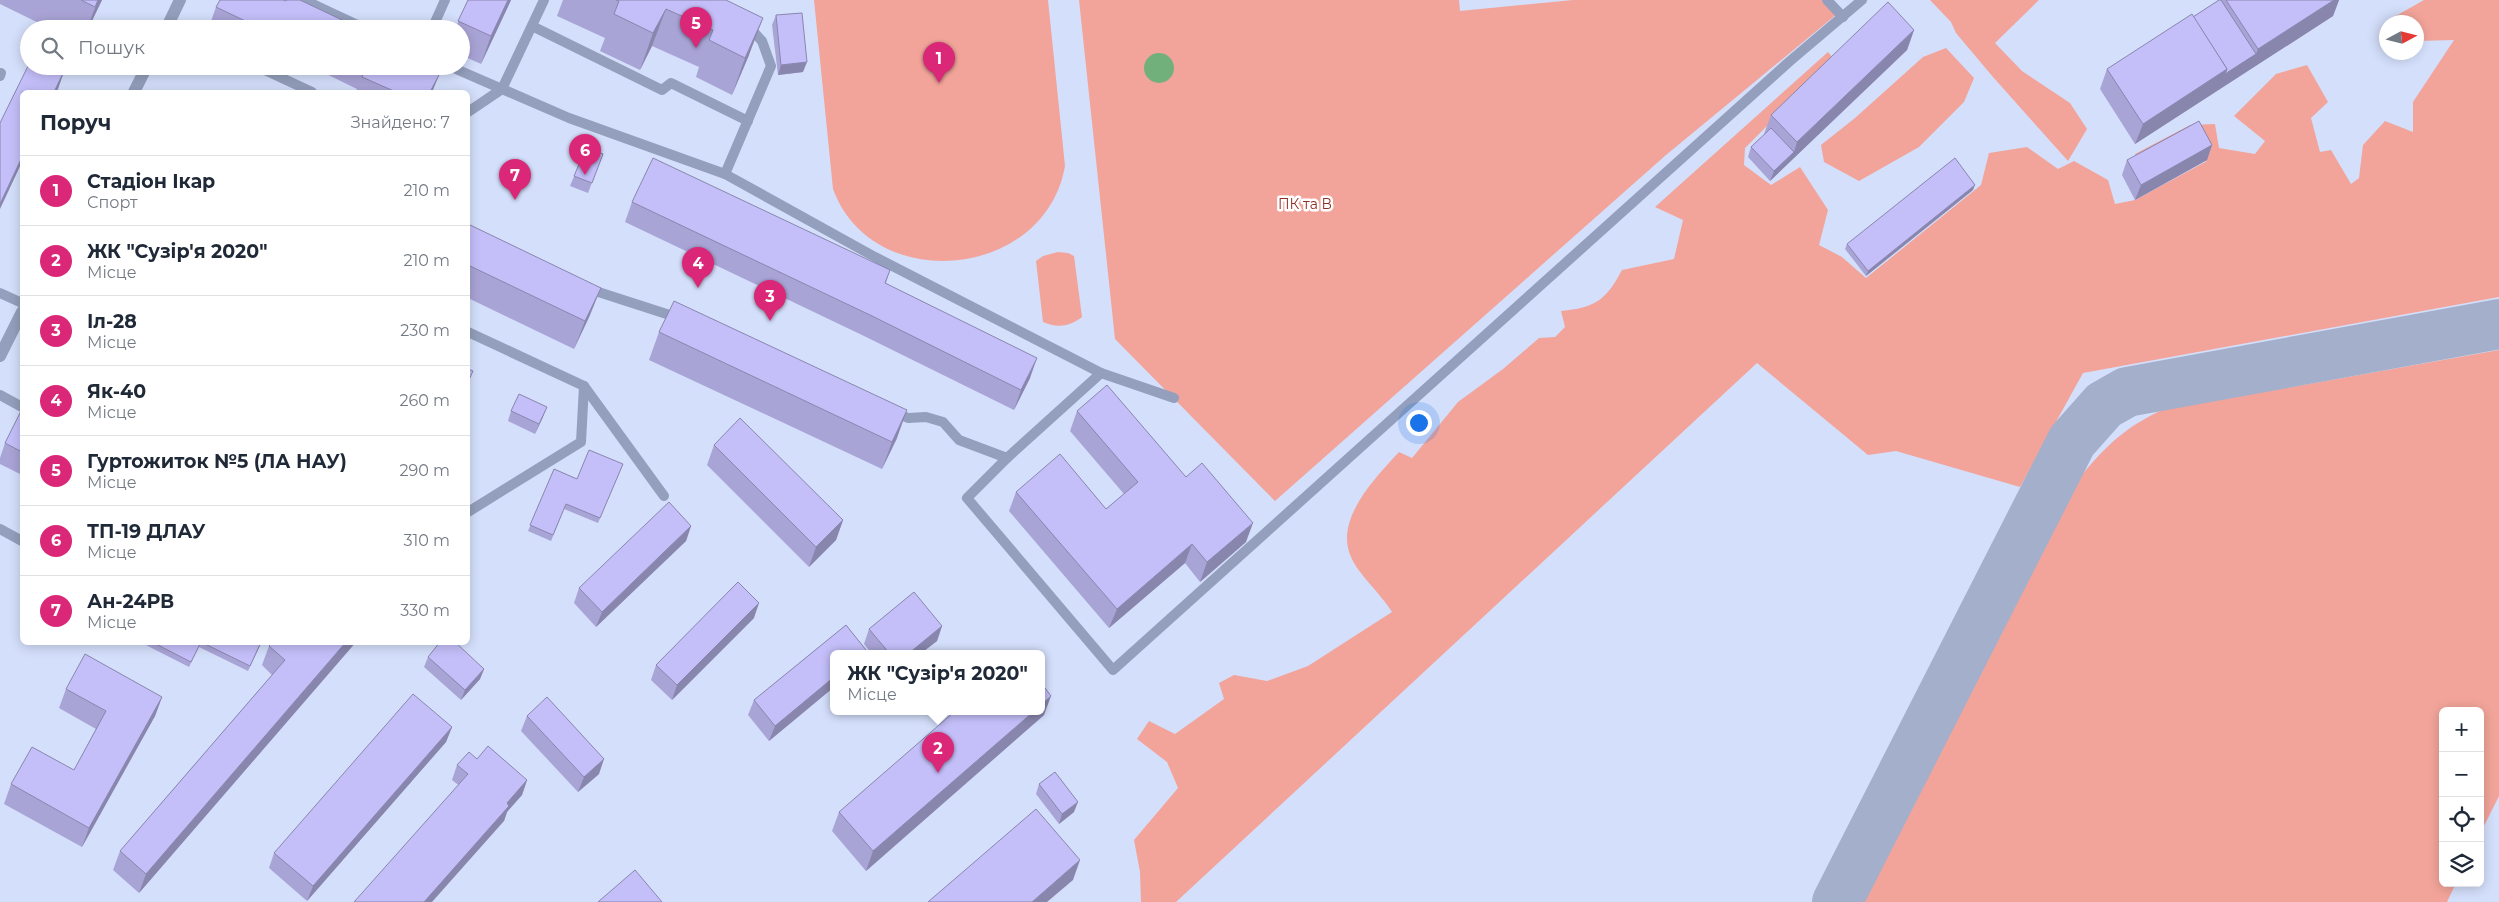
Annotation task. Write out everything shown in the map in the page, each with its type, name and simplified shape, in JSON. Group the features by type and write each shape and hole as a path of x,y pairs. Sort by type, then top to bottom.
{"street":[{"path":"173,20 180,0"},
{"path":"135,90 142,75"},
{"path":"0,356 20,316"}],"lane":[{"path":"304,0 347,20"},
{"path":"436,20 445,0"},
{"path":"470,111 502,89 544,0"},
{"path":"1827,0 1843,17"},
{"path":"1101,373 1007,458 967,498 1113,670 1790,62 1862,0"},
{"path":"725,174 770,66 762,41 740,18"},
{"path":"532,26 662,90 671,83 748,121"},
{"path":"275,75 308,90"},
{"path":"470,75 569,118 725,174 875,258 1101,373 1174,398"},
{"path":"576,283 688,322"},
{"path":"0,292 20,302"},
{"path":"470,333 584,386 664,496"},
{"path":"470,511 581,442 584,386"},
{"path":"0,396 20,405"},
{"path":"882,406 908,418 926,417 943,422 959,440 1007,458"},
{"path":"0,529 20,540"}],"green space":[{"path":"814,0 1048,0 1065,166 1051,204 1026,233 993,252 956,260 918,259 883,247 853,223 833,189"},
{"name":"ПК та В","path":"1079,0 1459,0 1460,11 1573,0 1822,0 1837,14 1666,155 1275,501 1115,339"},
{"path":"1930,0 2039,0 1995,43 2022,71 2070,103 2087,129 2068,161 1993,77 1956,33 1951,22"},
{"path":"2424,0 2499,0 2499,297 2083,373 2020,487 1896,451 1868,455 1757,363 1176,902 1141,902 1140,872 1134,840 1178,788 1167,762 1137,739 1149,721 1175,734 1224,699 1219,683 1234,675 1267,681 1308,666 1392,612 1354,564 1347,543 1348,528 1353,514 1369,486 1399,452 1412,458 1458,402 1503,369 1539,338 1555,337 1565,327 1561,311 1583,308 1598,301 1610,289 1622,270 1674,259 1683,220 1655,207 1828,52 1834,59 1745,148 1744,165 1771,185 1800,167 1828,210 1819,245 1842,257 1866,278 1981,185 1989,153 2027,147 2058,169 2074,161 2108,180 2115,204 2135,200 2207,161 2140,166 2135,154 2190,125 2215,124 2219,148 2255,154 2265,141 2234,116 2276,74 2307,65 2328,102 2311,118 2320,152 2331,150 2351,184 2359,178 2363,145 2385,121 2413,132 2413,102 2454,40 2424,41 2424,15 2398,15"},
{"path":"1946,48 1974,78 1964,102 1919,147 1859,181 1824,162 1821,145 1855,118 1923,57"},
{"path":"1058,252 1074,256 1082,317 1073,323 1063,326 1043,322 1036,261 1043,256"},
{"path":"2499,350 2499,796 2484,826 2484,707 2439,707 2439,887 2454,887 2447,902 1861,902 2080,477 2117,438 2162,410"}],"shaded area":[{"path":"1159,53 1170,57 1174,68 1170,79 1159,83 1148,79 1144,68 1148,57"}],"building":[{"path":"81,0 98,0 95,7"},
{"path":"220,0 300,0 342,20 243,20 216,7"},
{"path":"468,0 508,0 491,36 470,26 470,20 458,20"},
{"path":"616,0 726,0 763,18 745,58 709,40 713,30 666,9 653,33 614,14 619,1"},
{"path":"2221,0 2256,54 2225,74 2227,69 2193,17"},
{"path":"2226,0 2334,0 2258,49"},
{"path":"1888,2 1914,30 1797,142 1771,115"},
{"path":"802,13 807,62 781,65 776,15"},
{"path":"2192,14 2227,69 2143,124 2107,69"},
{"path":"24,75 62,75 55,90 20,90 20,161 0,204 0,123"},
{"path":"363,75 439,75 431,90 391,90 362,77"},
{"path":"2199,121 2212,145 2141,185 2127,160"},
{"path":"1771,128 1794,152 1774,171 1751,147"},
{"path":"586,148 603,154 592,183 574,176"},
{"path":"653,158 890,270 885,283 1037,358 1021,390 870,315 632,202"},
{"path":"1955,158 1975,185 1868,271 1847,244"},
{"path":"470,225 601,288 585,321 470,266"},
{"path":"674,301 907,410 892,442 659,332"},
{"path":"1107,385 1186,477 1202,463 1253,523 1207,562 1192,544 1117,609 1016,492 1060,454 1106,509 1138,482 1077,411"},
{"path":"519,394 547,407 539,424 511,411"},
{"path":"20,413 20,451 5,443"},
{"path":"740,418 843,520 816,547 714,445"},
{"path":"589,450 623,464 600,518 566,504 553,535 530,525 554,469 577,479"},
{"path":"669,502 691,526 602,612 579,588"},
{"path":"738,582 759,603 677,685 656,665"},
{"path":"914,592 942,626 913,650 887,650 869,629"},
{"path":"846,625 866,650 830,650 830,680 775,726 754,700"},
{"path":"158,645 200,645 191,662"},
{"path":"207,645 260,645 250,666"},
{"path":"343,645 146,874 120,851 285,660 269,646"},
{"path":"438,645 458,645 484,669 465,690 428,657"},
{"path":"85,654 162,697 89,828 11,784 32,747 74,770 106,711 66,689"},
{"path":"1045,688 1051,696 1045,701"},
{"path":"413,694 452,727 313,886 274,853"},
{"path":"547,697 604,759 584,777 527,716"},
{"path":"951,715 1030,715 873,851 839,812"},
{"path":"488,746 527,780 507,803 509,806 424,902 354,902 468,774 457,765 469,752 477,759"},
{"path":"1055,772 1078,802 1062,814 1039,784"},
{"path":"1036,809 1080,860 1032,902 928,902"},
{"path":"635,870 662,902 598,902"}],"taxiway":[{"path":"1837,902 2072,441 2104,405 2127,392 2499,324"}],"place":[{"name":"Гуртожиток №5 (ЛА НАУ)","path":"696,48"},
{"name":"Стадіон Ікар","path":"939,83"},
{"name":"ТП-19 ДЛАУ","path":"585,175"},
{"name":"Ан-24РВ","path":"515,200"},
{"name":"Як-40","path":"698,288"},
{"name":"Іл-28","path":"770,321"},
{"name":"ЖК \"Сузір'я 2020\"","path":"938,773"}]}
